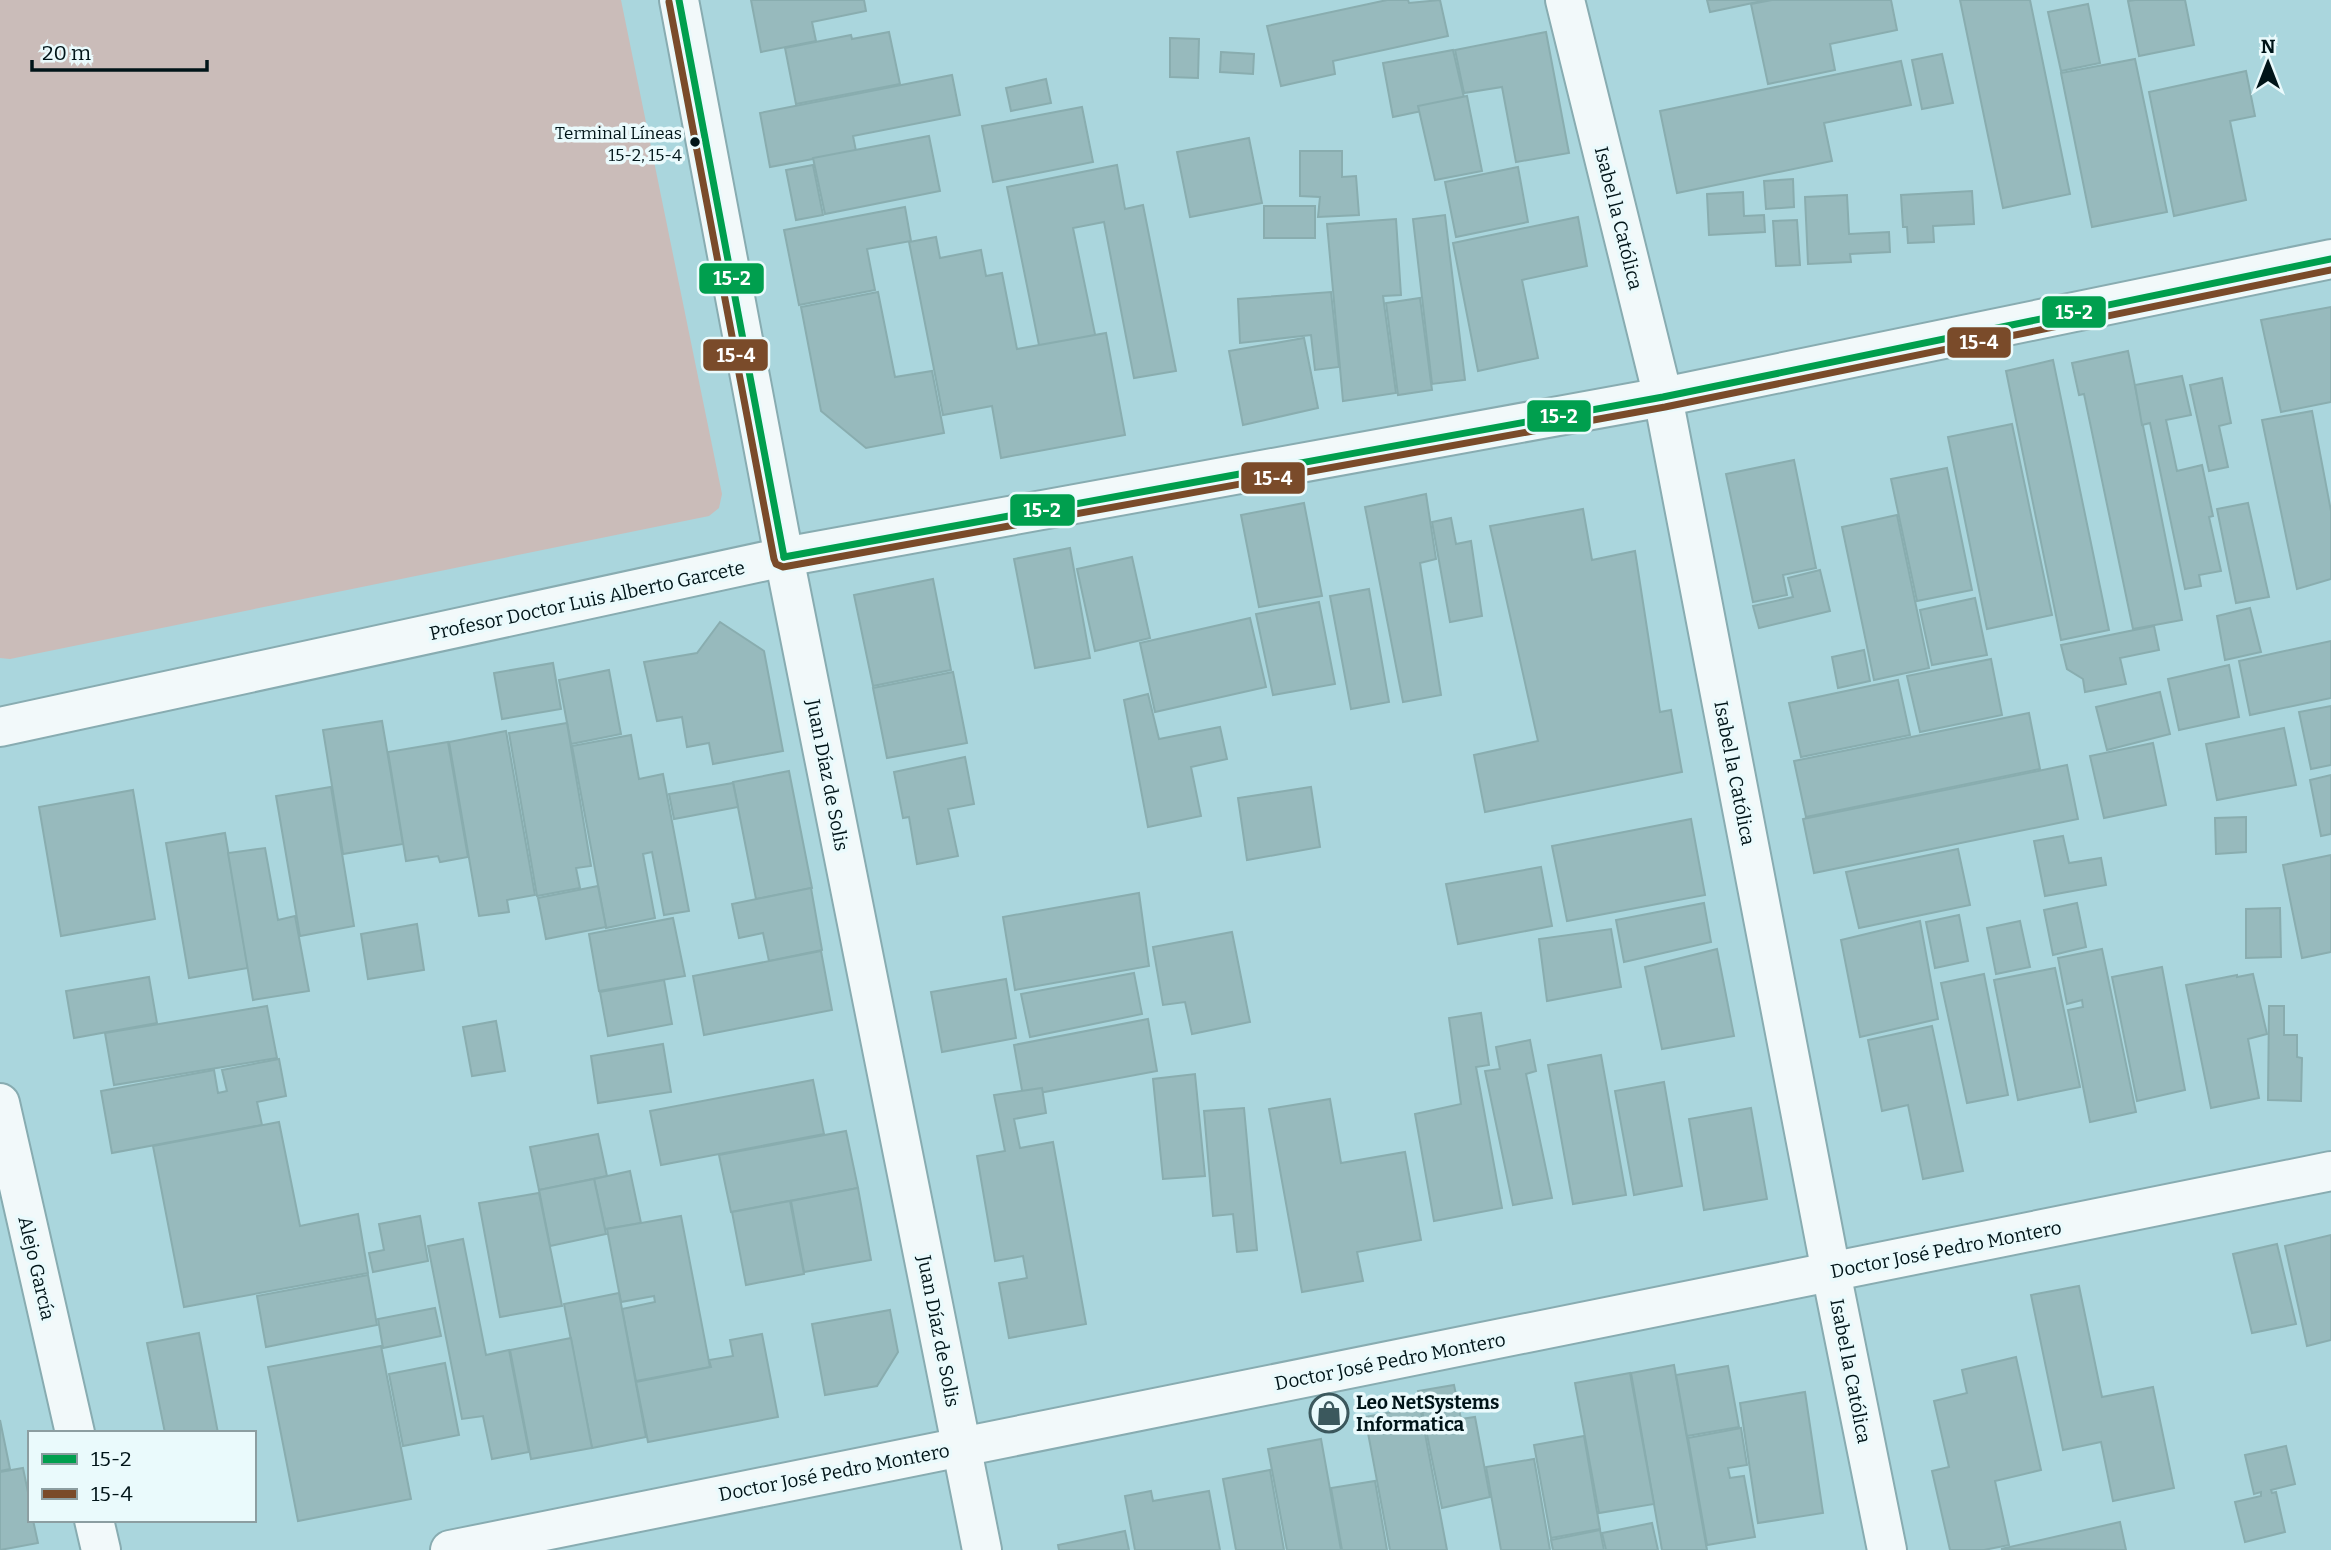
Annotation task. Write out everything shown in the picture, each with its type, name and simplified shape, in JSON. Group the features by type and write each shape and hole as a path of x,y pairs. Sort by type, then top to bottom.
{"street":[{"name":"Juan Díaz de Solis","path":"679,0 784,557 982,1550"},
{"name":"Isabel la Católica","path":"1565,0 1663,397 1887,1550"},
{"name":"Profesor Doctor Luis Alberto Garcete","path":"0,727 784,557 1663,397 2331,259"},
{"name":"Alejo García","path":"0,1103 75,1431"},
{"name":"Doctor José Pedro Montero","path":"450,1550 2331,1171"},
{"path":"94,1522 101,1550"}],"shaded area":[{"path":"0,0 621,0 722,494 719,508 709,516 10,659 0,658"}],"building":[{"path":"751,0 864,0 866,11 812,22 816,41 761,52"},
{"path":"1387,0 1408,0 1409,3 1440,0 1448,36 1333,61 1335,74 1281,86 1267,26"},
{"path":"1707,0 1767,0 1710,12"},
{"path":"1772,0 1891,0 1897,30 1830,44 1835,70 1768,84 1751,4"},
{"path":"1960,0 2030,0 2070,194 2003,208"},
{"path":"2185,0 2194,45 2139,56 2128,1"},
{"path":"2088,4 2100,63 2061,71 2048,12"},
{"path":"889,32 900,84 796,104 785,48 851,35 852,39"},
{"path":"1546,32 1569,153 1516,162 1502,87 1464,93 1455,50"},
{"path":"1170,38 1199,39 1198,78 1170,77"},
{"path":"1453,50 1465,102 1393,117 1383,63"},
{"path":"1221,52 1254,54 1253,74 1220,72"},
{"path":"1942,54 1953,103 1922,109 1912,60"},
{"path":"2135,59 2167,212 2092,227 2061,73"},
{"path":"1901,61 1911,105 1824,123 1832,161 1677,193 1660,111"},
{"path":"2246,71 2255,116 2230,121 2246,200 2174,216 2149,92"},
{"path":"952,75 960,115 853,136 856,151 770,167 760,113"},
{"path":"1046,79 1051,103 1011,111 1006,88"},
{"path":"1467,96 1482,171 1435,180 1418,106"},
{"path":"1082,107 1093,162 993,182 982,126"},
{"path":"929,136 940,191 825,214 813,158"},
{"path":"1249,138 1262,203 1190,217 1177,152"},
{"path":"1300,151 1342,151 1342,177 1356,176 1359,215 1318,217 1320,197 1300,196"},
{"path":"813,165 823,215 796,220 786,170"},
{"path":"1117,165 1125,209 1143,205 1176,371 1134,378 1104,222 1073,228 1096,339 1040,350 1007,187"},
{"path":"1518,167 1528,222 1456,237 1445,182"},
{"path":"1793,179 1794,207 1766,209 1764,181"},
{"path":"1972,191 1974,224 1933,226 1934,242 1908,243 1907,227 1903,227 1901,195"},
{"path":"1743,192 1744,216 1764,215 1765,232 1709,235 1707,194"},
{"path":"1847,195 1849,234 1889,232 1890,252 1850,254 1851,262 1808,264 1805,197"},
{"path":"1264,206 1315,206 1315,238 1264,238"},
{"path":"905,207 911,241 867,249 875,290 799,305 784,230"},
{"path":"1445,215 1465,380 1432,384 1413,219"},
{"path":"1578,217 1587,266 1522,280 1538,358 1478,371 1453,243"},
{"path":"1396,219 1401,295 1383,296 1396,393 1343,401 1327,224"},
{"path":"1797,220 1800,265 1776,266 1773,221"},
{"path":"936,237 940,258 981,250 986,276 1002,273 1017,349 1106,333 1125,435 1001,458 992,406 943,415 909,242"},
{"path":"878,292 895,377 932,371 944,433 866,448 821,411 801,307"},
{"path":"1331,292 1339,367 1315,370 1311,335 1240,343 1238,299"},
{"path":"1420,298 1432,390 1398,395 1386,303"},
{"path":"2331,307 2331,402 2281,412 2261,320"},
{"path":"1304,338 1318,408 1243,425 1229,351"},
{"path":"2128,351 2182,620 2133,629 2084,394 2079,395 2072,363"},
{"path":"2053,360 2109,630 2061,640 2006,371"},
{"path":"2182,376 2191,415 2166,420 2177,471 2202,465 2213,516 2209,517 2221,571 2199,575 2201,586 2185,589 2150,423 2142,425 2135,385"},
{"path":"2222,378 2231,423 2219,426 2228,467 2209,471 2190,385"},
{"path":"2312,411 2331,511 2331,579 2297,589 2262,420"},
{"path":"2012,424 2052,615 1987,629 1948,437"},
{"path":"1794,460 1816,568 1783,575 1787,595 1753,602 1726,474"},
{"path":"1947,468 1972,590 1917,601 1891,479"},
{"path":"1426,494 1436,559 1420,563 1441,695 1403,702 1365,507"},
{"path":"1304,503 1322,596 1259,607 1241,515"},
{"path":"2248,503 2269,597 2236,603 2217,509"},
{"path":"1583,509 1592,560 1635,551 1660,712 1671,710 1682,772 1485,812 1474,755 1538,741 1490,526"},
{"path":"1897,515 1929,668 1874,680 1842,527"},
{"path":"1451,518 1456,544 1471,541 1482,616 1450,622 1432,522"},
{"path":"1070,548 1090,658 1035,668 1014,559"},
{"path":"1132,557 1150,638 1095,651 1077,569"},
{"path":"1820,570 1830,611 1759,628 1753,606 1793,597 1788,578"},
{"path":"933,579 951,670 873,686 854,595"},
{"path":"1369,589 1389,702 1351,709 1330,596"},
{"path":"1975,598 1987,655 1932,665 1920,610"},
{"path":"1319,602 1335,684 1273,695 1256,614"},
{"path":"2250,608 2261,652 2225,660 2217,616"},
{"path":"1250,618 1266,687 1155,712 1140,643"},
{"path":"720,622 764,651 783,751 713,764 709,743 687,747 682,717 657,721 644,662 697,653"},
{"path":"2154,626 2159,650 2120,658 2126,684 2085,692 2083,679 2067,669 2061,645"},
{"path":"2331,641 2331,698 2250,715 2239,661"},
{"path":"1864,650 1870,681 1838,688 1832,657"},
{"path":"1991,659 2002,715 1920,732 1907,676"},
{"path":"553,663 561,709 502,719 494,673"},
{"path":"2229,665 2239,717 2179,730 2168,679"},
{"path":"609,670 621,734 571,744 559,680"},
{"path":"953,672 967,743 887,758 873,688"},
{"path":"1898,680 1910,735 1801,757 1789,703"},
{"path":"2160,692 2170,734 2107,750 2096,707"},
{"path":"1148,694 1159,739 1220,727 1227,759 1191,767 1201,816 1148,827 1124,700"},
{"path":"2331,706 2331,765 2311,769 2299,712"},
{"path":"2029,713 2040,769 1806,817 1794,761"},
{"path":"382,721 403,844 343,854 323,730"},
{"path":"567,723 591,866 576,868 580,888 537,896 509,733"},
{"path":"2284,728 2296,785 2217,800 2206,744"},
{"path":"506,731 535,895 507,900 509,912 479,916 449,742"},
{"path":"631,735 639,779 663,774 689,911 664,915 652,852 643,854 655,918 606,928 572,746"},
{"path":"448,742 468,857 440,862 438,856 406,861 388,752"},
{"path":"2153,743 2166,805 2104,818 2090,756"},
{"path":"965,757 974,804 948,809 958,856 917,864 909,817 903,818 894,772"},
{"path":"2067,765 2078,819 1814,873 1803,819"},
{"path":"789,771 812,888 756,899 733,782"},
{"path":"2331,775 2331,834 2321,836 2310,780"},
{"path":"733,783 738,807 674,819 669,794"},
{"path":"331,787 354,926 300,936 276,796"},
{"path":"1311,787 1320,847 1247,860 1238,798"},
{"path":"133,790 155,919 61,936 39,807"},
{"path":"2246,817 2246,852 2216,854 2215,818"},
{"path":"1691,819 1705,895 1567,921 1552,846"},
{"path":"225,833 248,968 189,978 166,843"},
{"path":"2063,836 2069,863 2101,858 2106,885 2045,896 2034,841"},
{"path":"265,848 278,920 295,916 309,991 253,1000 228,853"},
{"path":"1958,849 1970,905 1859,928 1846,872"},
{"path":"2331,855 2331,952 2302,958 2283,865"},
{"path":"1541,867 1552,926 1458,944 1446,884"},
{"path":"598,886 606,927 546,939 538,898"},
{"path":"811,888 822,950 769,961 763,933 739,938 732,904"},
{"path":"1139,893 1149,966 1015,990 1003,917"},
{"path":"1704,903 1711,942 1624,962 1616,920"},
{"path":"2077,903 2086,947 2053,955 2044,910"},
{"path":"2280,908 2281,957 2246,958 2246,909"},
{"path":"1959,915 1968,961 1935,968 1926,922"},
{"path":"673,918 685,976 599,991 589,934"},
{"path":"1920,921 1938,1019 1860,1037 1841,940"},
{"path":"2020,921 2030,967 1996,974 1987,928"},
{"path":"417,924 424,970 368,979 361,934"},
{"path":"1611,929 1621,987 1547,1001 1539,939"},
{"path":"1232,932 1250,1022 1192,1034 1185,1002 1163,1005 1153,947"},
{"path":"1717,949 1734,1036 1662,1049 1645,967"},
{"path":"2102,949 2136,1112 2090,1122 2068,1010 2083,1007 2082,1000 2067,1004 2058,958"},
{"path":"821,951 832,1010 704,1035 693,976"},
{"path":"2162,967 2185,1090 2137,1101 2112,977"},
{"path":"2055,968 2080,1087 2018,1100 1994,980"},
{"path":"1134,973 1142,1014 1030,1037 1021,994"},
{"path":"1984,974 2008,1095 1967,1103 1941,983"},
{"path":"2253,974 2267,1034 2248,1039 2259,1098 2211,1108 2186,985"},
{"path":"149,977 157,1023 74,1038 66,991"},
{"path":"1006,979 1016,1038 942,1052 931,992"},
{"path":"664,980 672,1024 608,1036 600,992"},
{"path":"267,1006 277,1058 114,1085 105,1033"},
{"path":"2269,1006 2284,1006 2284,1035 2297,1035 2297,1057 2302,1058 2301,1101 2268,1100"},
{"path":"1481,1013 1489,1065 1476,1067 1502,1208 1434,1221 1415,1114 1461,1104 1449,1018"},
{"path":"1148,1019 1157,1071 1023,1096 1014,1045"},
{"path":"496,1021 505,1071 472,1076 463,1027"},
{"path":"1932,1026 1963,1171 1923,1179 1908,1105 1882,1111 1868,1040"},
{"path":"1530,1040 1536,1071 1526,1074 1552,1198 1513,1205 1485,1071 1500,1069 1496,1047"},
{"path":"663,1044 671,1092 598,1103 591,1056"},
{"path":"1601,1055 1626,1195 1573,1204 1548,1065"},
{"path":"279,1059 286,1096 257,1102 262,1125 112,1153 101,1091 214,1070 218,1093 227,1091 222,1070"},
{"path":"1195,1074 1205,1176 1163,1179 1153,1079"},
{"path":"813,1080 824,1134 661,1165 650,1111"},
{"path":"1664,1082 1682,1186 1634,1195 1615,1091"},
{"path":"1042,1088 1046,1113 1014,1119 1020,1148 1053,1142 1086,1324 1009,1338 999,1283 1027,1278 1023,1256 995,1261 977,1156 1005,1151 994,1095"},
{"path":"1330,1099 1341,1163 1405,1152 1421,1240 1357,1252 1363,1281 1302,1292 1269,1109"},
{"path":"1244,1108 1257,1250 1237,1252 1233,1214 1213,1216 1204,1111"},
{"path":"1751,1108 1767,1199 1704,1210 1689,1119"},
{"path":"279,1122 300,1226 358,1214 368,1273 184,1307 153,1146"},
{"path":"846,1131 858,1188 731,1212 719,1155"},
{"path":"598,1134 607,1176 539,1190 530,1147"},
{"path":"630,1171 641,1223 605,1229 594,1179"},
{"path":"594,1179 606,1234 550,1246 539,1190"},
{"path":"858,1188 871,1260 804,1272 791,1201"},
{"path":"539,1193 562,1306 500,1317 479,1203"},
{"path":"790,1201 804,1274 746,1285 732,1212"},
{"path":"420,1216 428,1261 373,1272 369,1253 384,1250 379,1224"},
{"path":"681,1216 710,1367 636,1381 622,1309 655,1302 654,1296 621,1302 607,1229"},
{"path":"2331,1235 2331,1340 2307,1346 2285,1246"},
{"path":"463,1239 486,1355 509,1350 529,1452 492,1459 483,1416 462,1419 428,1246"},
{"path":"2277,1244 2296,1324 2252,1333 2233,1254"},
{"path":"368,1275 377,1325 266,1347 257,1296"},
{"path":"2079,1286 2102,1397 2153,1387 2174,1488 2113,1501 2101,1442 2063,1450 2031,1295"},
{"path":"619,1293 646,1437 592,1448 564,1304"},
{"path":"435,1308 441,1336 383,1348 378,1319"},
{"path":"890,1310 898,1352 877,1386 825,1395 812,1324"},
{"path":"199,1333 218,1431 165,1431 147,1343"},
{"path":"762,1334 778,1417 648,1442 636,1382 711,1367 709,1360 733,1356 730,1340"},
{"path":"571,1338 592,1448 531,1459 510,1350"},
{"path":"381,1346 411,1499 298,1521 268,1367"},
{"path":"2016,1357 2041,1470 1995,1481 2009,1545 1984,1550 1950,1550 1932,1471 1949,1467 1934,1401 1967,1393 1962,1370"},
{"path":"445,1363 459,1435 403,1446 389,1374"},
{"path":"1674,1365 1707,1550 1662,1550 1631,1373"},
{"path":"1728,1366 1739,1427 1687,1436 1676,1375"},
{"path":"1630,1373 1654,1504 1599,1513 1575,1383"},
{"path":"1454,1385 1461,1419 1475,1417 1490,1497 1442,1508 1418,1391"},
{"path":"1805,1392 1823,1513 1758,1523 1740,1403"},
{"path":"1420,1407 1447,1550 1390,1550 1365,1417"},
{"path":"0,1420 10,1469 0,1471"},
{"path":"1741,1428 1747,1465 1728,1468 1730,1478 1744,1476 1755,1537 1707,1545 1688,1438"},
{"path":"1584,1436 1600,1529 1551,1538 1534,1445"},
{"path":"1321,1439 1341,1550 1287,1550 1268,1449"},
{"path":"2286,1446 2295,1484 2271,1490 2272,1493 2276,1492 2285,1532 2245,1542 2235,1502 2261,1496 2261,1492 2254,1494 2245,1455"},
{"path":"1534,1459 1550,1550 1501,1550 1486,1467"},
{"path":"23,1468 28,1492 28,1522 33,1522 38,1543 0,1550 0,1472"},
{"path":"1270,1470 1284,1550 1236,1550 1223,1479"},
{"path":"1375,1481 1387,1550 1342,1550 1331,1488"},
{"path":"1151,1491 1153,1501 1209,1491 1220,1550 1135,1550 1125,1496"},
{"path":"2120,1522 2126,1550 2001,1549"},
{"path":"1652,1523 1658,1550 1606,1550 1602,1533"},
{"path":"1600,1530 1604,1550 1553,1550 1551,1540"},
{"path":"1125,1531 1129,1550 1059,1550 1058,1545"}],"transit line":[{"name":"15-2","path":"679,0 784,557"},
{"name":"15-4","path":"669,2 774,559 776,564 783,567 1665,407 2331,270"},
{"name":"15-2","path":"784,557 1663,397 2331,259"}],"place":[{"name":"Terminal Líneas 15-2, 15-4","path":"695,142"},
{"name":"Leo NetSystems Informatica","path":"1329,1413"}]}
